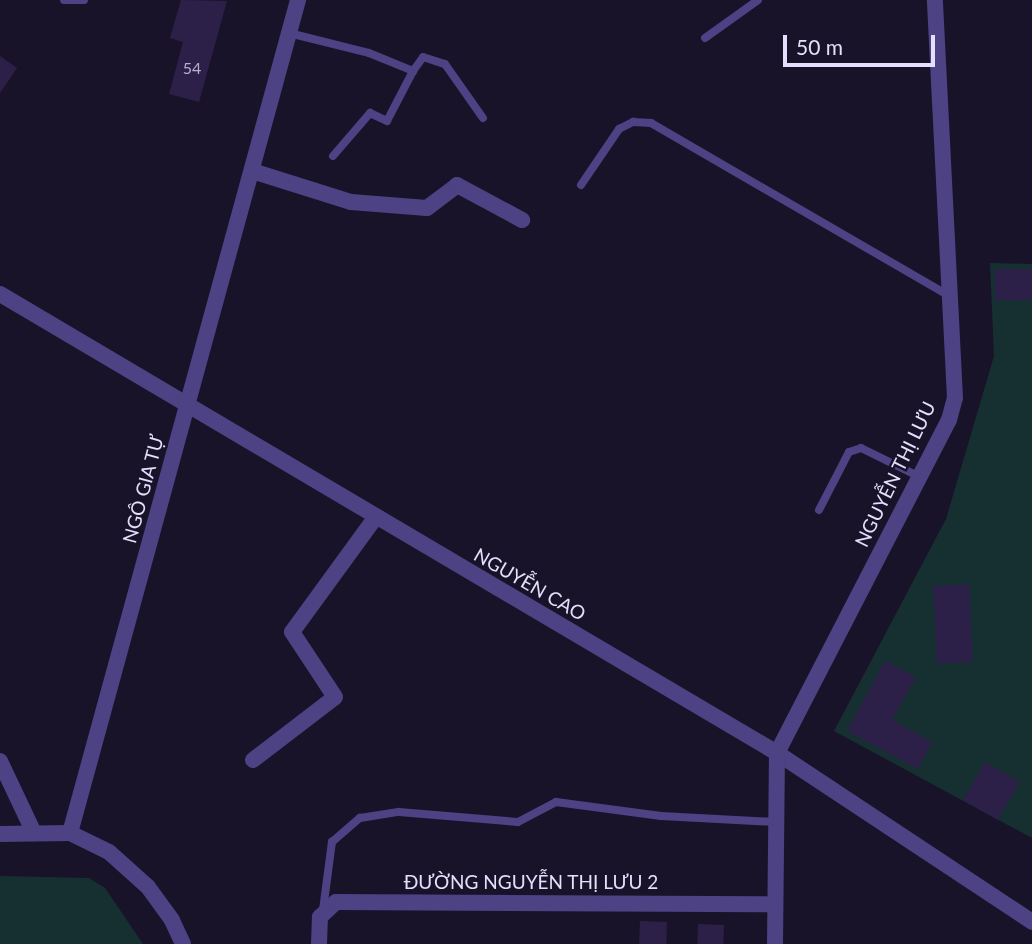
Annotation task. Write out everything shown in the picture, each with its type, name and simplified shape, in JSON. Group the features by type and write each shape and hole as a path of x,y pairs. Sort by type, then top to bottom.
{"street":[{"name":"NGÔ GIA TỰ","path":"70,833 298,0"},
{"name":"NGUYỄN THỊ LƯU","path":"775,944 777,753 949,420 955,398 935,0"},
{"path":"252,171 351,202 427,208 457,185 522,220"},
{"name":"NGUYỄN CAO","path":"0,293 187,408 777,753 1032,922"},
{"path":"253,760 335,697 292,632 376,518"},
{"path":"0,761 34,833"},
{"path":"0,834 70,833 109,852 148,887 172,920 183,944"},
{"name":"ĐƯỜNG NGUYỄN THỊ LƯU 2","path":"323,911 336,902 775,904"},
{"path":"319,944 323,911"}],"lane":[{"path":"64,0 84,0"},
{"path":"705,38 758,0"},
{"path":"289,33 369,53 414,71"},
{"path":"333,156 370,113 387,121 423,57 445,64 483,118"},
{"path":"581,186 619,129 634,122 650,123 951,298"},
{"path":"819,510 849,452 861,448 920,477"},
{"path":"323,911 332,842 360,818 399,813 518,822 556,802 661,817 776,822"}],"green space":[{"path":"990,263 1032,264 1032,838 834,731 946,519 994,356"},
{"path":"0,876 89,878 105,888 143,944 0,944"}],"building":[{"path":"181,0 227,1 199,102 169,94 183,42 170,38"},
{"path":"0,56 17,68 0,93"},
{"path":"995,269 1032,269 1032,300 995,300"},
{"path":"969,584 973,662 937,664 933,586"},
{"path":"885,661 916,677 892,720 932,742 918,769 847,731"},
{"path":"985,762 1020,782 998,820 963,800"},
{"path":"640,921 667,922 666,944 639,944"},
{"path":"698,924 724,925 723,944 697,944"}]}
